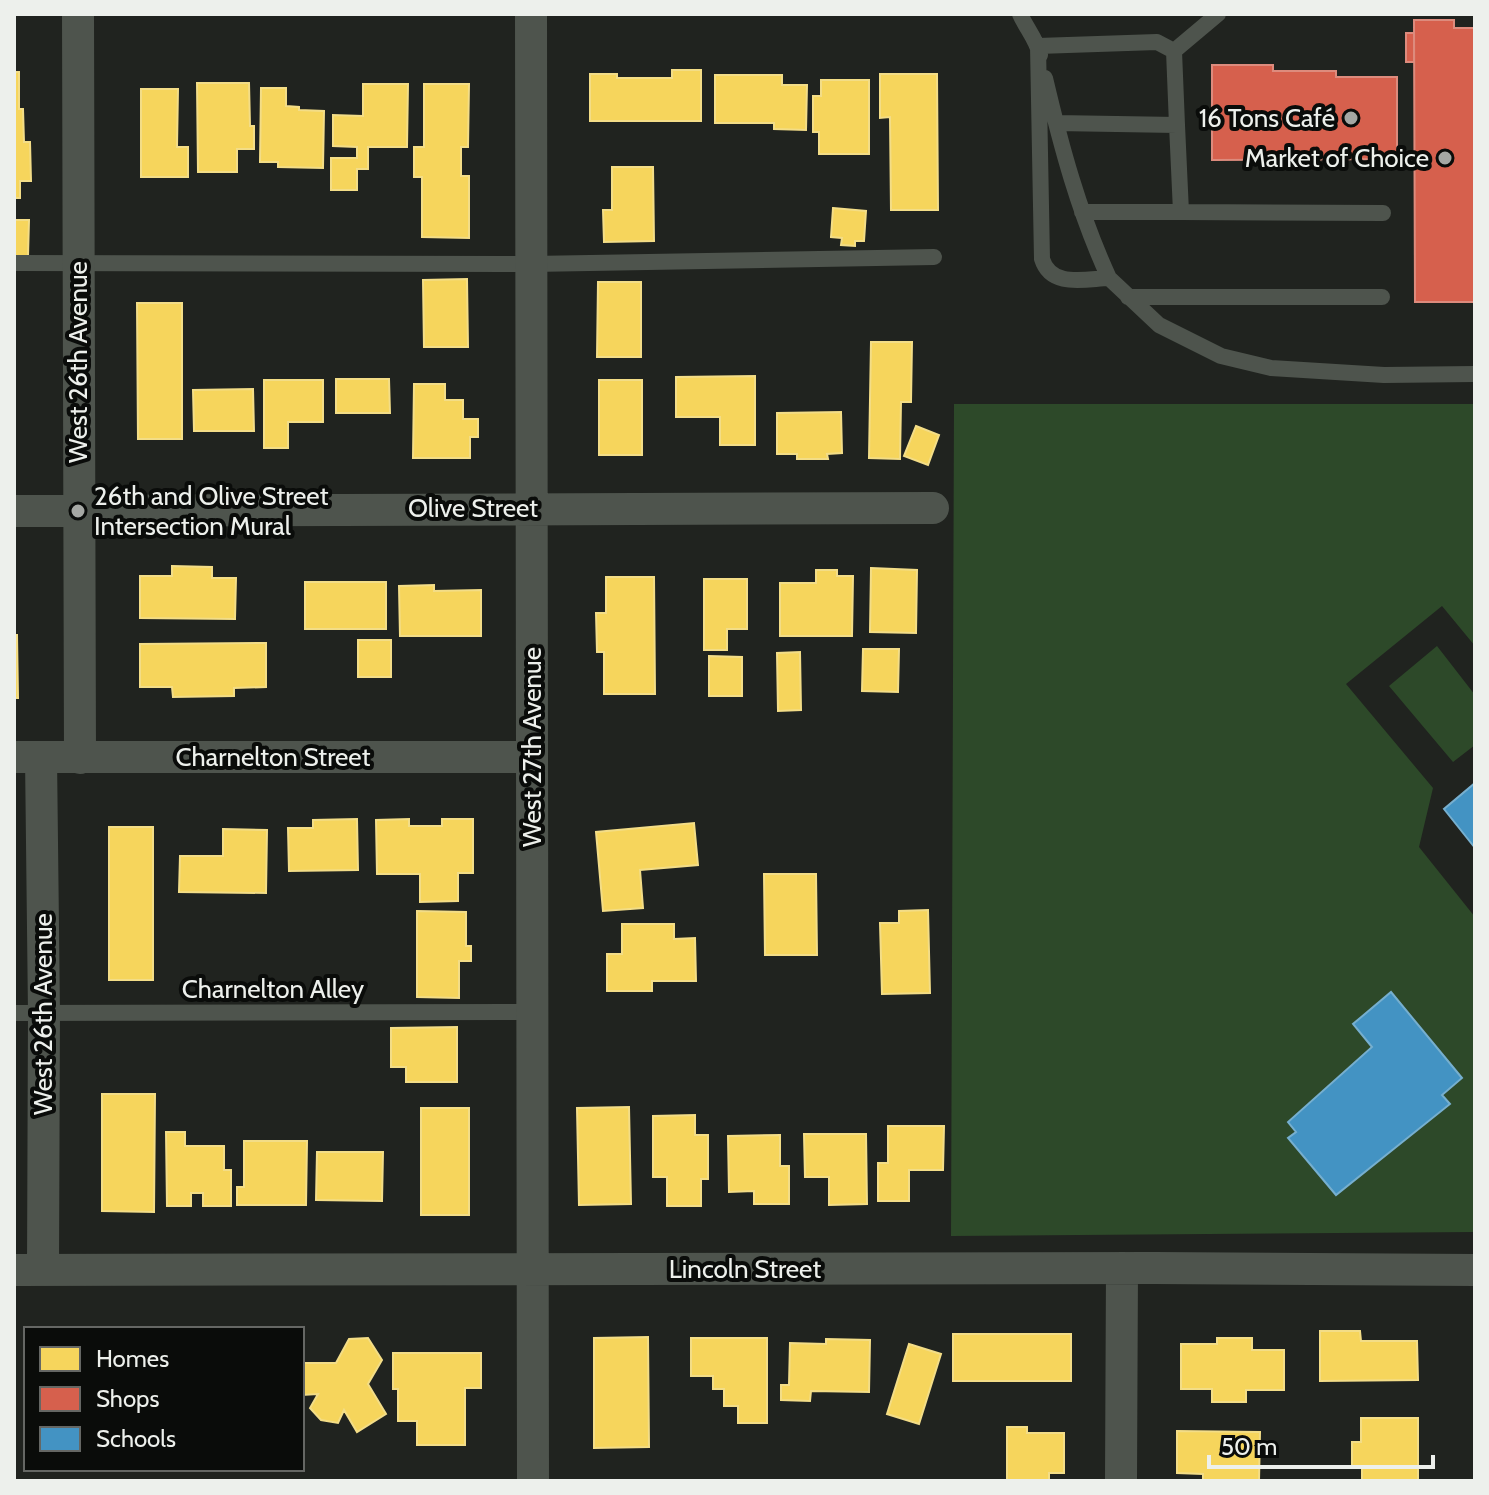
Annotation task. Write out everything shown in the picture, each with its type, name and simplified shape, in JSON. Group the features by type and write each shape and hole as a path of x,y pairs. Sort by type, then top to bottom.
{"street":[{"name":"West 26th Avenue","path":"78,14 80,758"},
{"name":"West 27th Avenue","path":"531,14 533,1481"},
{"name":"Olive Street","path":"14,511 933,508"},
{"name":"West 26th Avenue","path":"27,757 29,1270"},
{"name":"Charnelton Street","path":"27,757 532,757"},
{"path":"1121,1481 1122,1268"},
{"name":"Lincoln Street","path":"29,1270 1475,1270"}],"lane":[{"path":"1020,14 1038,46 1056,123 1087,229 1109,278 1159,325 1221,356 1271,368 1384,375 1475,374"},
{"path":"1174,51 1218,14"},
{"path":"1038,46 1157,42 1174,51"},
{"path":"1038,46 1042,259 1046,270 1055,278 1109,278"},
{"path":"1174,51 1181,212"},
{"path":"1056,123 1177,125"},
{"path":"1082,212 1383,213"},
{"path":"14,263 532,264 934,257"},
{"path":"1128,297 1382,297"},
{"name":"Charnelton Alley","path":"29,1013 533,1012"}],"green space":[{"path":"954,404 1475,404 1475,646 1442,606 1346,684 1433,788 1419,847 1475,917 1475,1232 951,1236"},
{"path":"1437,646 1475,695 1475,745 1453,762 1389,686"}],"building: Homes":[{"path":"672,70 701,70 701,121 590,121 590,74 617,74 617,78 672,78"},
{"path":"14,72 19,72 19,109 23,109 24,142 30,142 31,181 20,181 20,198 14,198"},
{"path":"880,74 937,74 938,210 891,210 890,117 880,118"},
{"path":"715,75 782,75 782,85 807,85 806,130 774,129 774,123 715,123"},
{"path":"821,80 869,80 869,154 819,154 819,132 813,132 813,96 821,96"},
{"path":"197,83 249,83 254,149 237,149 237,172 198,172"},
{"path":"363,84 408,84 407,147 368,147 368,169 357,169 357,190 331,190 331,158 357,158 357,147 333,146 333,115 363,116"},
{"path":"424,84 469,84 468,147 461,147 461,176 469,176 469,238 422,237 422,177 414,177 414,147 424,147"},
{"path":"261,88 286,88 286,106 324,111 323,168 278,167 278,162 260,162"},
{"path":"141,89 178,89 177,147 188,147 188,177 141,177"},
{"path":"612,167 653,167 654,241 604,242 603,210 612,210"},
{"path":"833,208 866,211 864,241 855,241 855,246 841,245 842,238 831,237"},
{"path":"14,220 29,220 28,256 14,256"},
{"path":"15,275 15,360 14,360"},
{"path":"467,279 468,347 424,347 423,280"},
{"path":"598,282 641,282 641,357 597,357"},
{"path":"137,303 182,303 182,439 138,439"},
{"path":"871,342 912,342 911,402 901,402 900,459 869,458"},
{"path":"755,376 755,445 720,445 720,417 676,417 676,377"},
{"path":"336,379 389,379 390,413 336,413"},
{"path":"264,380 323,380 323,422 288,422 288,448 264,448"},
{"path":"599,380 642,380 642,455 599,455"},
{"path":"15,381 15,452 14,452"},
{"path":"414,384 445,384 445,400 463,400 463,419 478,419 478,437 470,437 470,458 413,458"},
{"path":"253,389 254,431 194,431 193,390"},
{"path":"841,412 842,453 827,454 828,459 797,459 797,454 777,454 777,413"},
{"path":"916,426 939,435 928,465 904,456"},
{"path":"172,566 212,567 212,578 236,578 235,619 140,618 140,576 172,576"},
{"path":"871,568 917,570 916,633 870,632"},
{"path":"816,570 837,570 837,576 853,576 852,636 780,636 780,583 816,583"},
{"path":"606,577 654,577 655,694 604,694 604,652 597,652 596,613 606,613"},
{"path":"704,579 747,579 747,629 727,629 727,650 704,650"},
{"path":"305,582 386,582 386,629 305,629"},
{"path":"434,585 434,591 481,590 481,636 400,636 399,586"},
{"path":"14,635 17,635 18,698 14,698"},
{"path":"358,640 391,640 391,677 358,677"},
{"path":"266,643 266,687 234,688 234,696 173,697 172,687 140,687 140,644"},
{"path":"863,649 899,649 898,692 862,691"},
{"path":"800,652 801,710 778,711 777,653"},
{"path":"709,656 742,657 742,696 709,696"},
{"path":"357,819 358,870 289,871 288,828 313,828 313,820"},
{"path":"409,819 409,826 442,826 442,819 473,819 473,873 458,873 458,901 420,902 420,874 377,874 376,820"},
{"path":"694,823 698,865 640,870 643,908 603,911 596,832"},
{"path":"109,827 153,827 153,980 109,980"},
{"path":"223,829 267,830 266,893 179,892 180,856 223,856"},
{"path":"764,874 816,874 817,955 765,955"},
{"path":"928,910 930,993 882,994 880,923 899,923 899,911"},
{"path":"417,911 466,912 466,946 471,946 471,961 459,961 459,998 417,997"},
{"path":"622,924 674,924 674,939 695,938 696,981 652,981 652,991 607,991 607,954 622,954"},
{"path":"457,1027 457,1082 406,1082 406,1067 391,1067 391,1028"},
{"path":"102,1094 155,1094 154,1212 102,1211"},
{"path":"629,1107 631,1204 579,1205 577,1108"},
{"path":"421,1108 469,1108 469,1215 421,1215"},
{"path":"695,1115 695,1135 708,1135 708,1179 701,1179 701,1206 667,1206 667,1177 653,1177 653,1116"},
{"path":"888,1126 944,1126 943,1170 909,1170 909,1201 878,1201 878,1163 888,1163"},
{"path":"166,1132 185,1132 185,1146 224,1146 224,1170 231,1170 231,1206 203,1206 203,1193 191,1193 191,1206 167,1206"},
{"path":"804,1134 866,1134 867,1204 829,1205 829,1177 805,1177"},
{"path":"780,1135 780,1166 789,1166 789,1204 754,1204 754,1191 729,1192 728,1136"},
{"path":"244,1141 307,1141 306,1205 237,1205 237,1187 244,1187"},
{"path":"317,1152 383,1152 382,1201 316,1200"},
{"path":"1320,1331 1360,1331 1361,1341 1417,1341 1418,1380 1320,1381"},
{"path":"953,1334 1071,1334 1071,1381 953,1381"},
{"path":"648,1337 649,1447 594,1448 594,1338"},
{"path":"368,1338 382,1360 368,1384 386,1414 357,1432 344,1410 338,1423 321,1420 310,1408 318,1394 304,1395 304,1363 336,1363 349,1339"},
{"path":"691,1338 767,1338 767,1423 738,1423 738,1406 724,1406 724,1389 713,1389 713,1376 691,1376"},
{"path":"1217,1338 1252,1338 1252,1350 1284,1350 1284,1390 1246,1390 1246,1402 1212,1402 1212,1389 1181,1389 1181,1344 1217,1344"},
{"path":"826,1339 870,1340 869,1392 811,1391 810,1401 781,1400 781,1385 789,1385 790,1343 826,1344"},
{"path":"909,1344 941,1354 919,1424 887,1414"},
{"path":"393,1353 481,1353 481,1388 465,1388 465,1445 417,1445 417,1421 398,1421 398,1389 393,1389"},
{"path":"1361,1418 1418,1418 1418,1481 1362,1481 1362,1467 1352,1467 1352,1442 1361,1442"},
{"path":"1007,1427 1027,1427 1027,1433 1064,1433 1064,1473 1049,1473 1049,1481 1007,1481"},
{"path":"1177,1431 1260,1432 1259,1481 1203,1480 1203,1474 1177,1473"}],"building: Shops":[{"name":"Market of Choice","path":"1414,20 1454,20 1454,28 1475,28 1475,302 1415,302"},
{"path":"1406,33 1414,33 1414,62 1406,62"},
{"path":"1212,65 1273,65 1273,71 1336,71 1336,77 1397,77 1397,159 1212,160"}],"building: Schools":[{"path":"1475,783 1475,848 1444,809"},
{"path":"1391,992 1462,1078 1442,1095 1450,1104 1336,1195 1288,1138 1296,1132 1288,1122 1372,1047 1353,1024"}],"place":[{"name":"16 Tons Café","path":"1351,118"},
{"name":"Market of Choice","path":"1445,158"},
{"name":"26th and Olive Street Intersection Mural","path":"78,511"}]}
